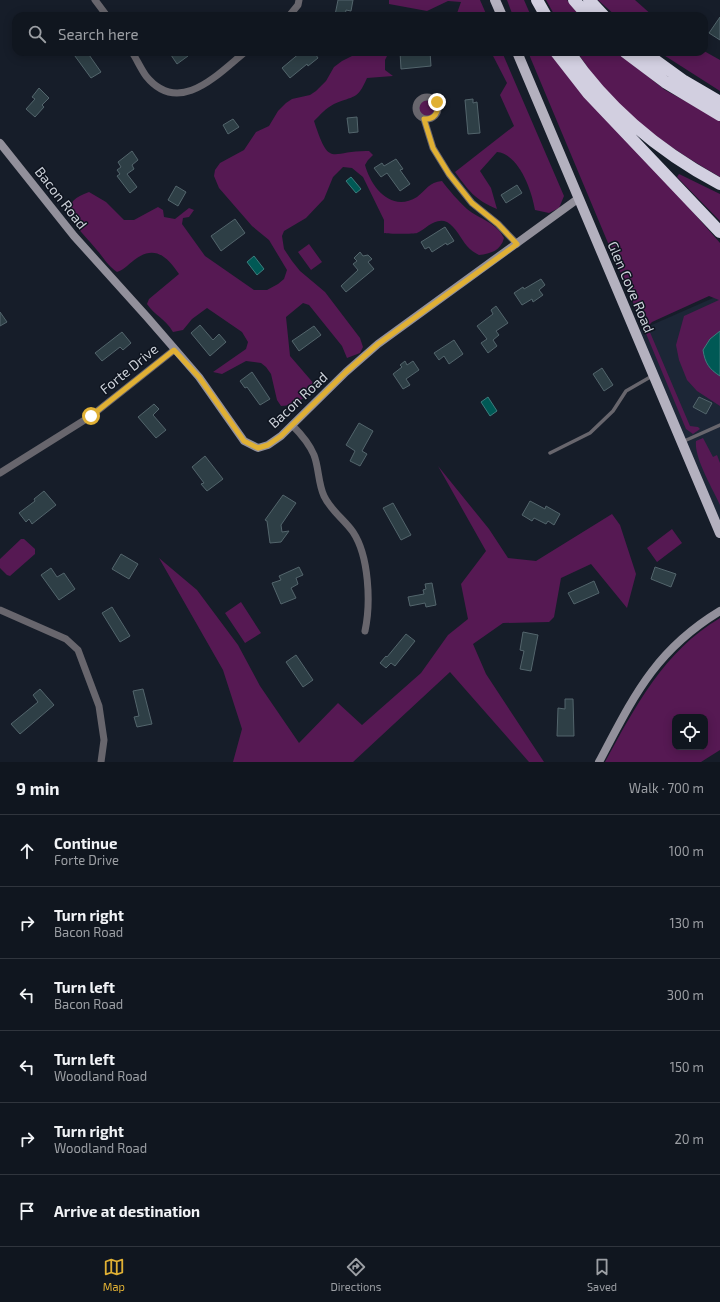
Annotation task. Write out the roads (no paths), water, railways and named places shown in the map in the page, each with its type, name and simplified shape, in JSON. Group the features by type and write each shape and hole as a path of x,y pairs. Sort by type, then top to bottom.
{"highway":[{"path":"531,0 536,12"},
{"path":"537,0 544,12"},
{"path":"574,0 584,12"},
{"path":"590,0 600,12"},
{"path":"559,56 588,93 720,232"},
{"path":"572,56 596,88 633,125 675,157 720,184"},
{"path":"630,56 665,82 720,115"},
{"path":"650,56 684,81 720,102"}],"main road":[{"path":"495,0 500,12"},
{"name":"Glen Cove Road","path":"519,56 720,533"}],"street":[{"path":"96,0 104,12"},
{"path":"292,12 299,0"},
{"path":"134,56 147,76 156,86 165,90 178,92 198,89 240,56"},
{"path":"424,119 433,148 449,174 472,203 498,224 517,244"},
{"name":"Bacon Road","path":"0,143 74,236 199,377 240,437 249,445 258,448 268,445 292,425 346,372 378,344 579,198"},
{"name":"Forte Drive","path":"0,473 91,416 174,350"},
{"path":"292,425 307,442 314,456 324,496 333,511 353,532 360,547 368,605 365,631"},
{"path":"0,610 66,639 78,650 99,706 104,740 101,762"},
{"path":"598,762 643,683 658,663 684,636 720,611"}],"lane":[{"path":"550,453 590,433 613,411 626,391 653,375"},
{"path":"681,442 720,425"}]}
